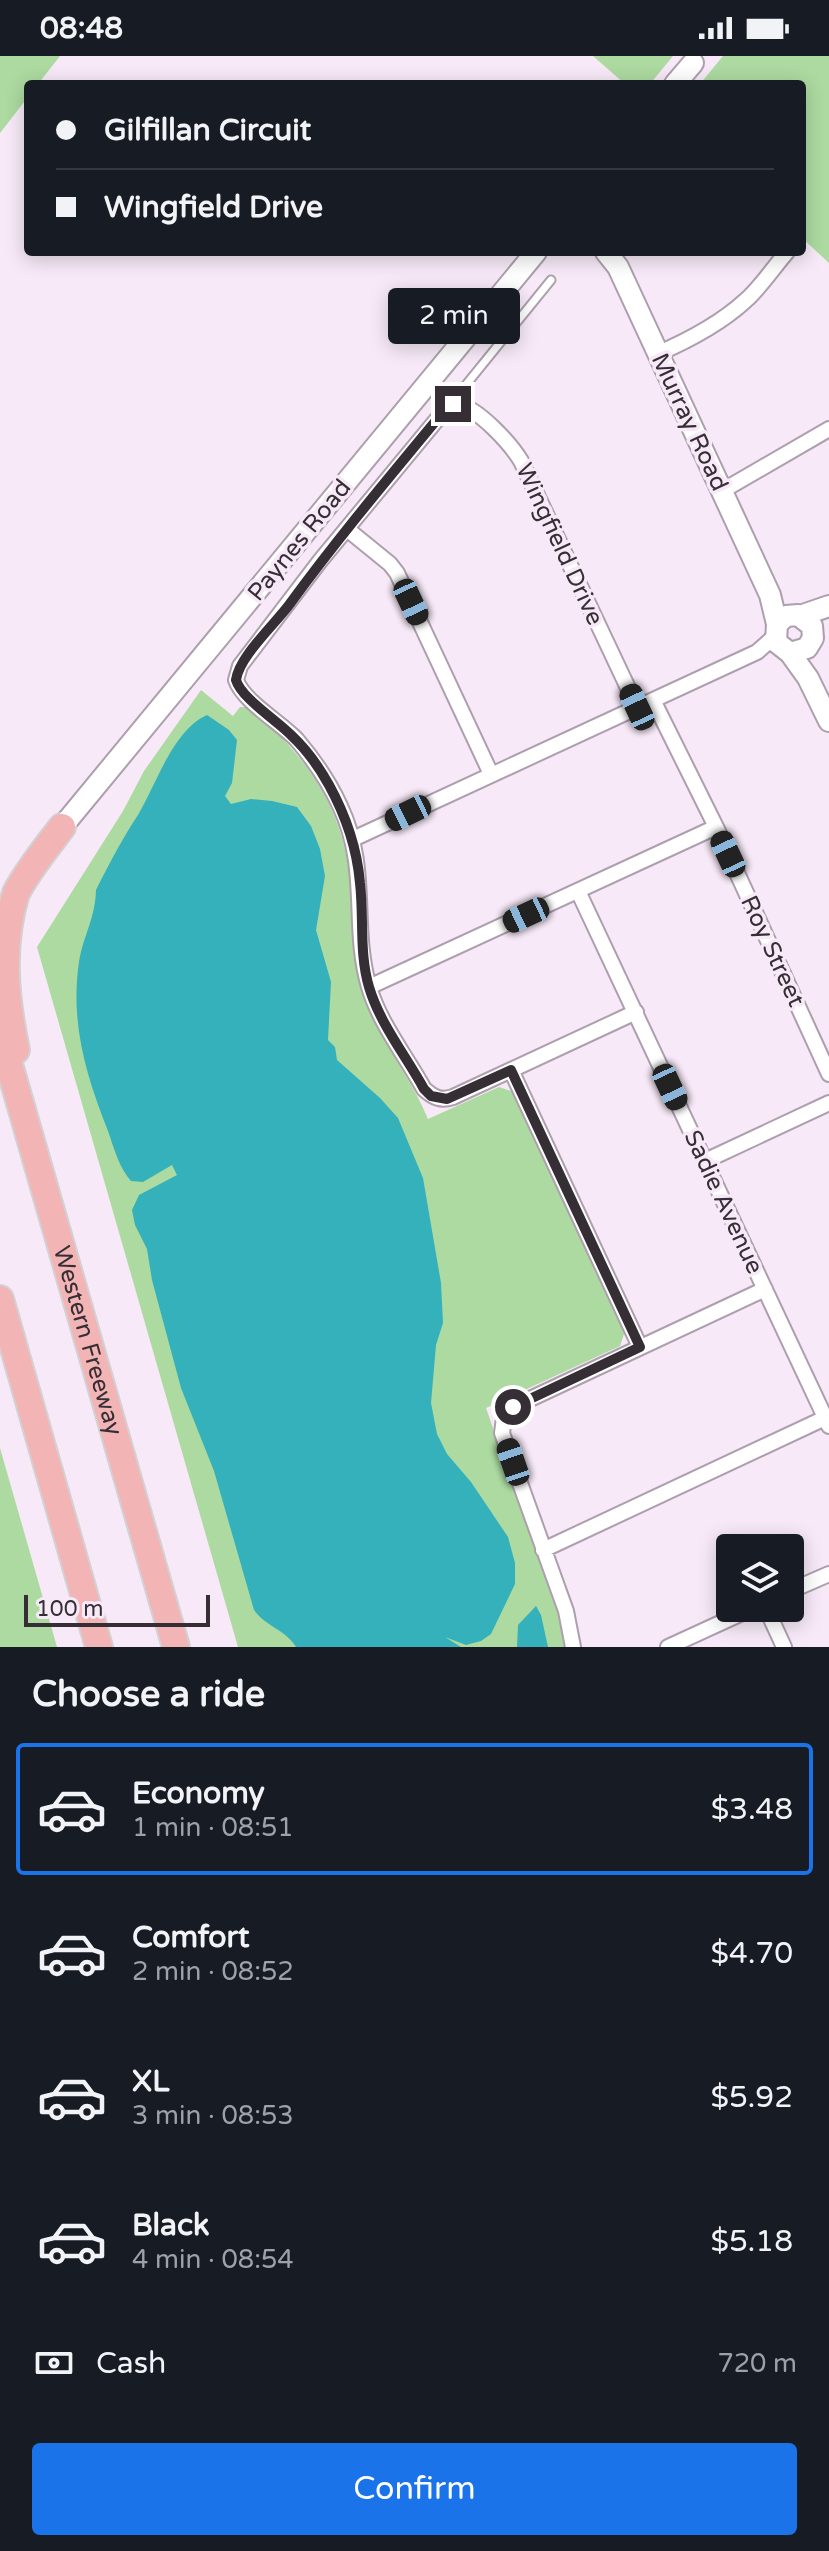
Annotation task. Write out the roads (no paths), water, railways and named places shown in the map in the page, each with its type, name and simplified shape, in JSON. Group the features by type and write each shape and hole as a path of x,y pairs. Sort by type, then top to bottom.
{"highway":[{"path":"0,889 62,827"},
{"path":"59,1240 17,1057 2,971 5,930 16,894 62,827"},
{"name":"Western Freeway","path":"0,1033 176,1647"},
{"path":"0,1299 99,1647"}],"street":[{"path":"678,80 696,60"},
{"name":"Paynes Road","path":"62,827 533,256"},
{"name":"Murray Road","path":"609,256 618,267 770,595 792,634 808,678 829,721"},
{"path":"657,354 678,345 748,299 784,256"},
{"path":"457,404 444,411 347,529 240,666 236,680 242,692 295,738 315,763 341,809 353,839 361,885 361,931 369,987 386,1025 431,1096 447,1099 636,1012"},
{"name":"Wingfield Drive","path":"457,404 469,409 504,438 521,461 637,707"},
{"path":"722,491 829,429"},
{"path":"347,529 397,573 491,774"},
{"path":"792,634 829,606"},
{"path":"353,839 757,652 829,614"},
{"name":"Roy Street","path":"653,700 716,827 829,1074"},
{"path":"369,987 716,827"},
{"name":"Sadie Avenue","path":"578,891 827,1422"},
{"path":"511,1070 640,1347"},
{"path":"705,1161 829,1103"},
{"path":"573,1647 566,1611 502,1433 504,1418 513,1407 765,1289"},
{"path":"543,1550 827,1422"},
{"path":"804,1585 829,1574"},
{"path":"668,1647 722,1622"},
{"path":"772,1622 784,1647"}],"lane":[{"path":"457,404 465,386 551,280"}],"water":[{"path":"207,715 229,730 237,740 232,783 225,796 231,804 251,799 297,807 311,826 320,849 325,876 316,930 331,982 328,1040 335,1047 337,1060 398,1118 423,1178 441,1283 443,1323 436,1345 431,1403 437,1434 447,1454 471,1482 508,1537 515,1563 515,1584 491,1634 466,1645 445,1637 461,1647 296,1647 254,1610 214,1471 181,1388 152,1280 147,1249 135,1225 132,1210 139,1195 177,1175 172,1165 143,1182 131,1181 117,1158 87,1069 78,1028 77,984 96,890 166,759 184,733"},
{"path":"536,1606 548,1647 517,1647 518,1625"}]}
